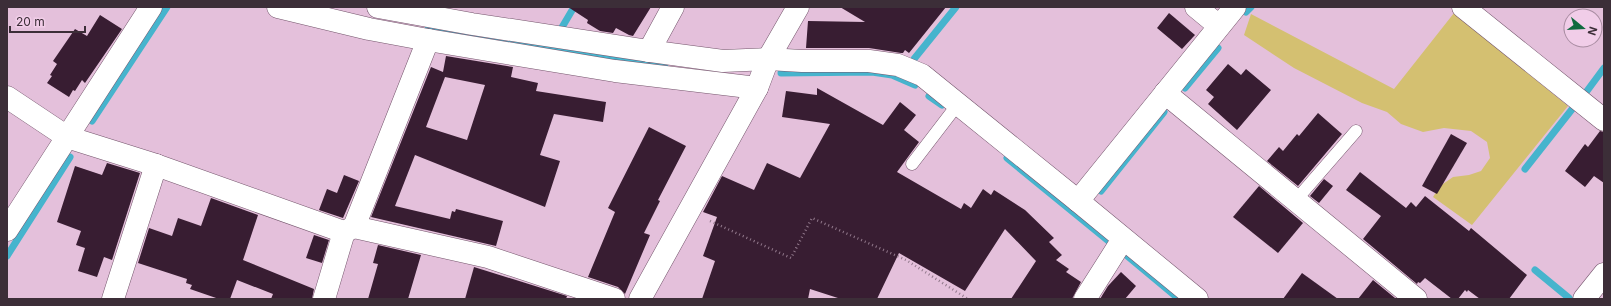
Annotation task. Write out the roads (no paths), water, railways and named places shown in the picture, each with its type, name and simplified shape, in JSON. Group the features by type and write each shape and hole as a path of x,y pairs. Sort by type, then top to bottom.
{"street":[{"path":"7,230 151,7"},
{"path":"278,7 368,29 442,33 615,71 757,88"},
{"path":"378,7 442,33"},
{"path":"649,51 673,7"},
{"path":"640,299 757,88 768,59 798,7"},
{"path":"1196,7 1219,26"},
{"path":"1078,201 1235,7"},
{"path":"1463,7 1604,120"},
{"path":"324,299 349,229 442,33 476,15 649,51 723,61 768,59 802,61 869,61 898,65 922,75 1197,299"},
{"path":"1165,93 1416,299"},
{"path":"7,97 66,137 349,229 488,257 614,299"},
{"path":"113,299 156,165"},
{"path":"1085,299 1123,239"},
{"path":"1584,299 1604,274"}],"lane":[{"path":"912,164 958,104"},
{"path":"1296,200 1356,131"}],"waterway":[{"path":"92,121 167,7"},
{"path":"561,29 574,7"},
{"path":"914,59 956,7"},
{"path":"1246,12 1251,7"},
{"path":"428,29 626,60 665,64"},
{"path":"1185,88 1218,48"},
{"path":"1587,91 1604,68"},
{"path":"781,73 872,72 892,75 915,85"},
{"path":"929,96 942,105"},
{"path":"1525,169 1573,108"},
{"path":"1101,191 1164,112"},
{"path":"7,256 70,157"},
{"path":"1007,158 1111,243"},
{"path":"1125,254 1179,299"},
{"path":"1535,270 1569,298"}]}
